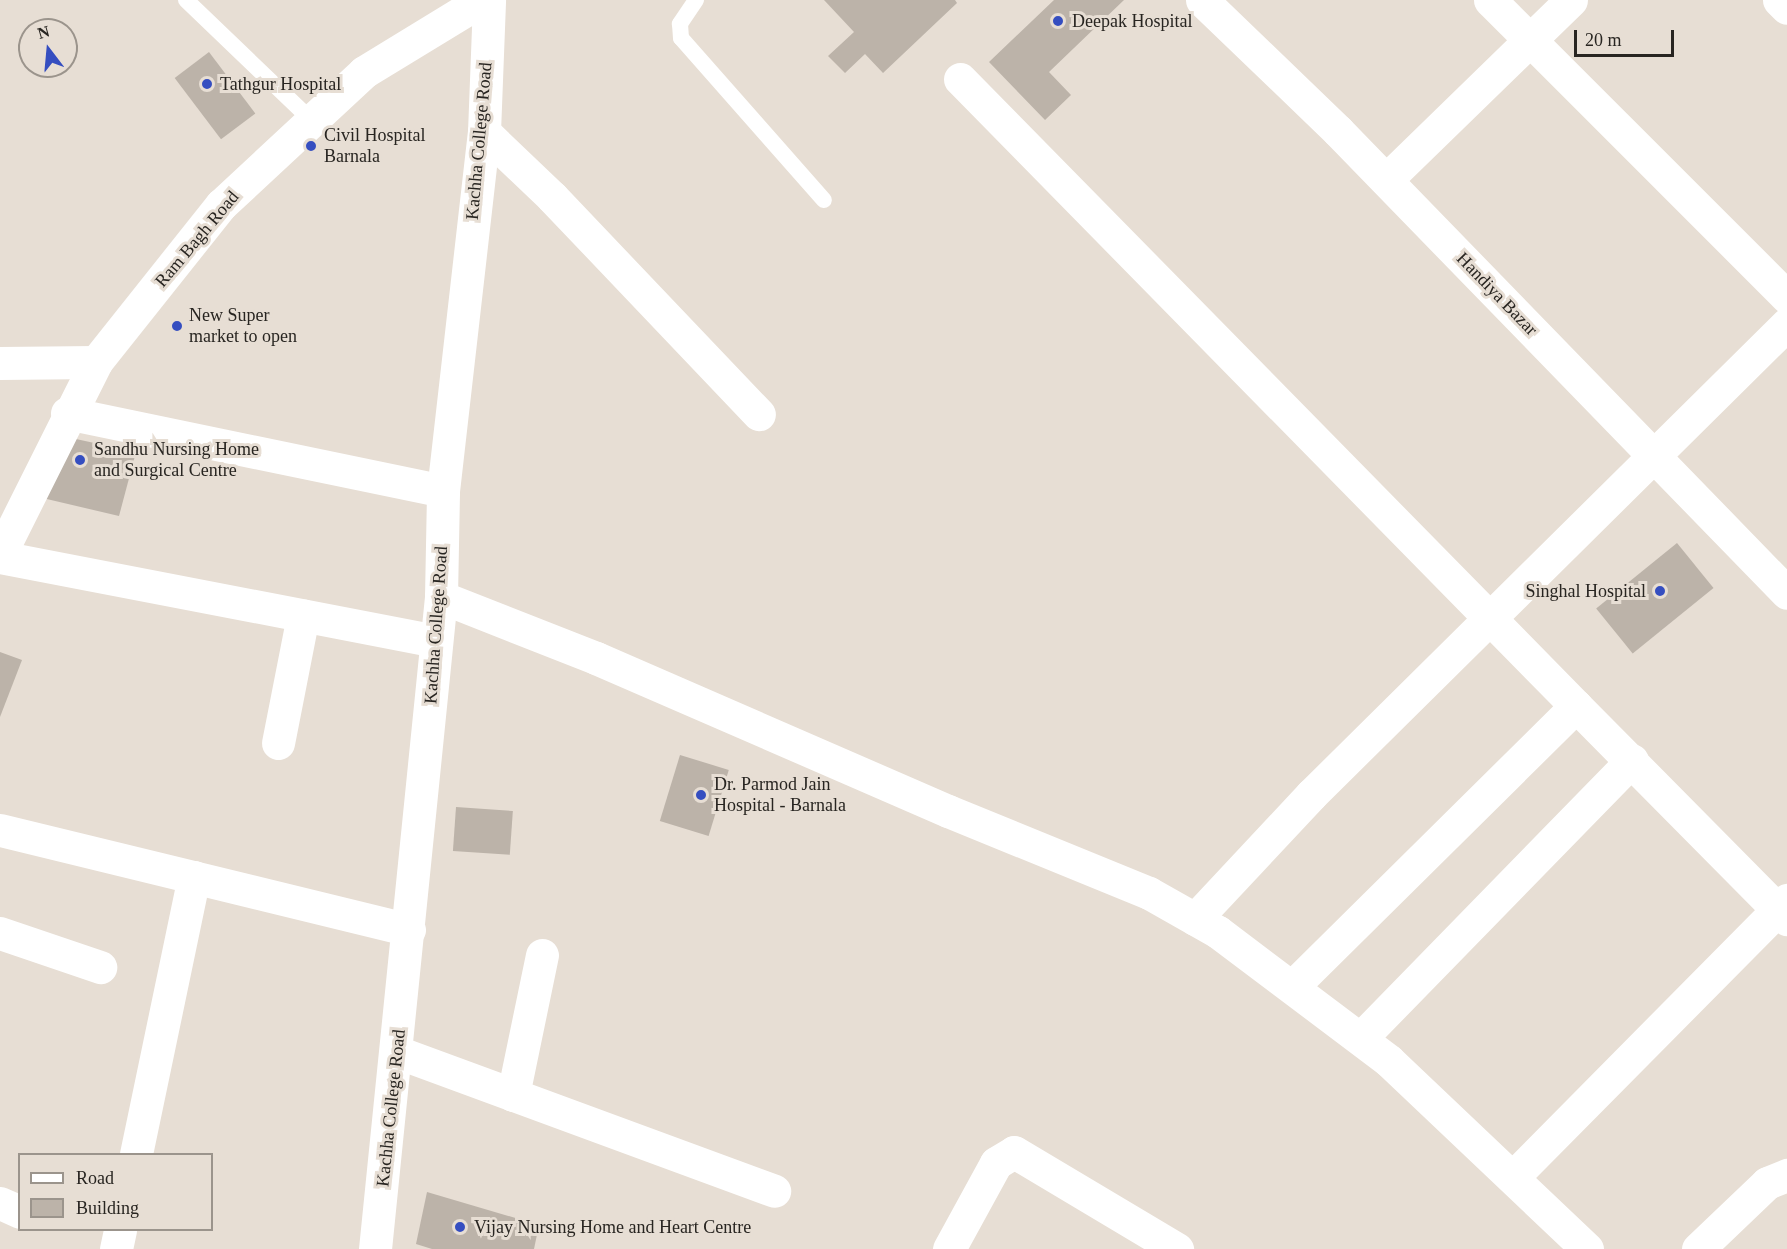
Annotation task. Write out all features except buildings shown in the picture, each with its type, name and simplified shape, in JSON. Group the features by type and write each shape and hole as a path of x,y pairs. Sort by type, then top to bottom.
{"street":[{"name":"Ram Bagh Road","path":"0,556 68,413 96,362 222,205 310,119 364,72 482,0"},
{"name":"Kachha College Road","path":"375,1249 397,1052 441,597 443,491 484,132 489,0"},
{"name":"Handiya Bazar","path":"1202,0 1386,180 1787,593"},
{"path":"1490,0 1787,297"},
{"path":"1386,180 1570,0"},
{"path":"1779,0 1787,8"},
{"path":"960,79 1489,622 1784,910 1513,1177"},
{"path":"484,132 552,197 759,414"},
{"path":"1195,919 1311,795 1489,622 1787,324"},
{"path":"0,363 96,362"},
{"path":"68,413 443,491"},
{"path":"0,556 436,641"},
{"path":"441,597 596,658 937,807 1149,893 1195,919 1293,986 1361,1038 1513,1177 1587,1249"},
{"path":"278,743 303,615"},
{"path":"1293,986 1576,706"},
{"path":"1361,1038 1632,760"},
{"path":"0,830 409,930"},
{"path":"136,1153 194,877"},
{"path":"0,933 100,967"},
{"path":"513,1095 542,955"},
{"path":"397,1052 774,1191"},
{"path":"949,1249 996,1163 1014,1152 1177,1249"},
{"path":"1698,1249 1767,1184 1787,1175"},
{"path":"0,1203 18,1211"},
{"path":"116,1249 120,1231"}],"lane":[{"path":"186,0 310,119"},
{"path":"696,0 680,24 681,38 824,200"}],"place":[{"name":"Deepak Hospital","path":"1058,21"},
{"name":"Tathgur Hospital","path":"207,84"},
{"name":"Civil Hospital Barnala","path":"311,146"},
{"name":"New Super market to open","path":"177,326"},
{"name":"Sandhu Nursing Home and Surgical Centre","path":"80,460"},
{"name":"Singhal Hospital","path":"1660,591"},
{"name":"Dr. Parmod Jain Hospital - Barnala","path":"701,795"},
{"name":"Vijay Nursing Home and Heart Centre","path":"460,1227"}]}
